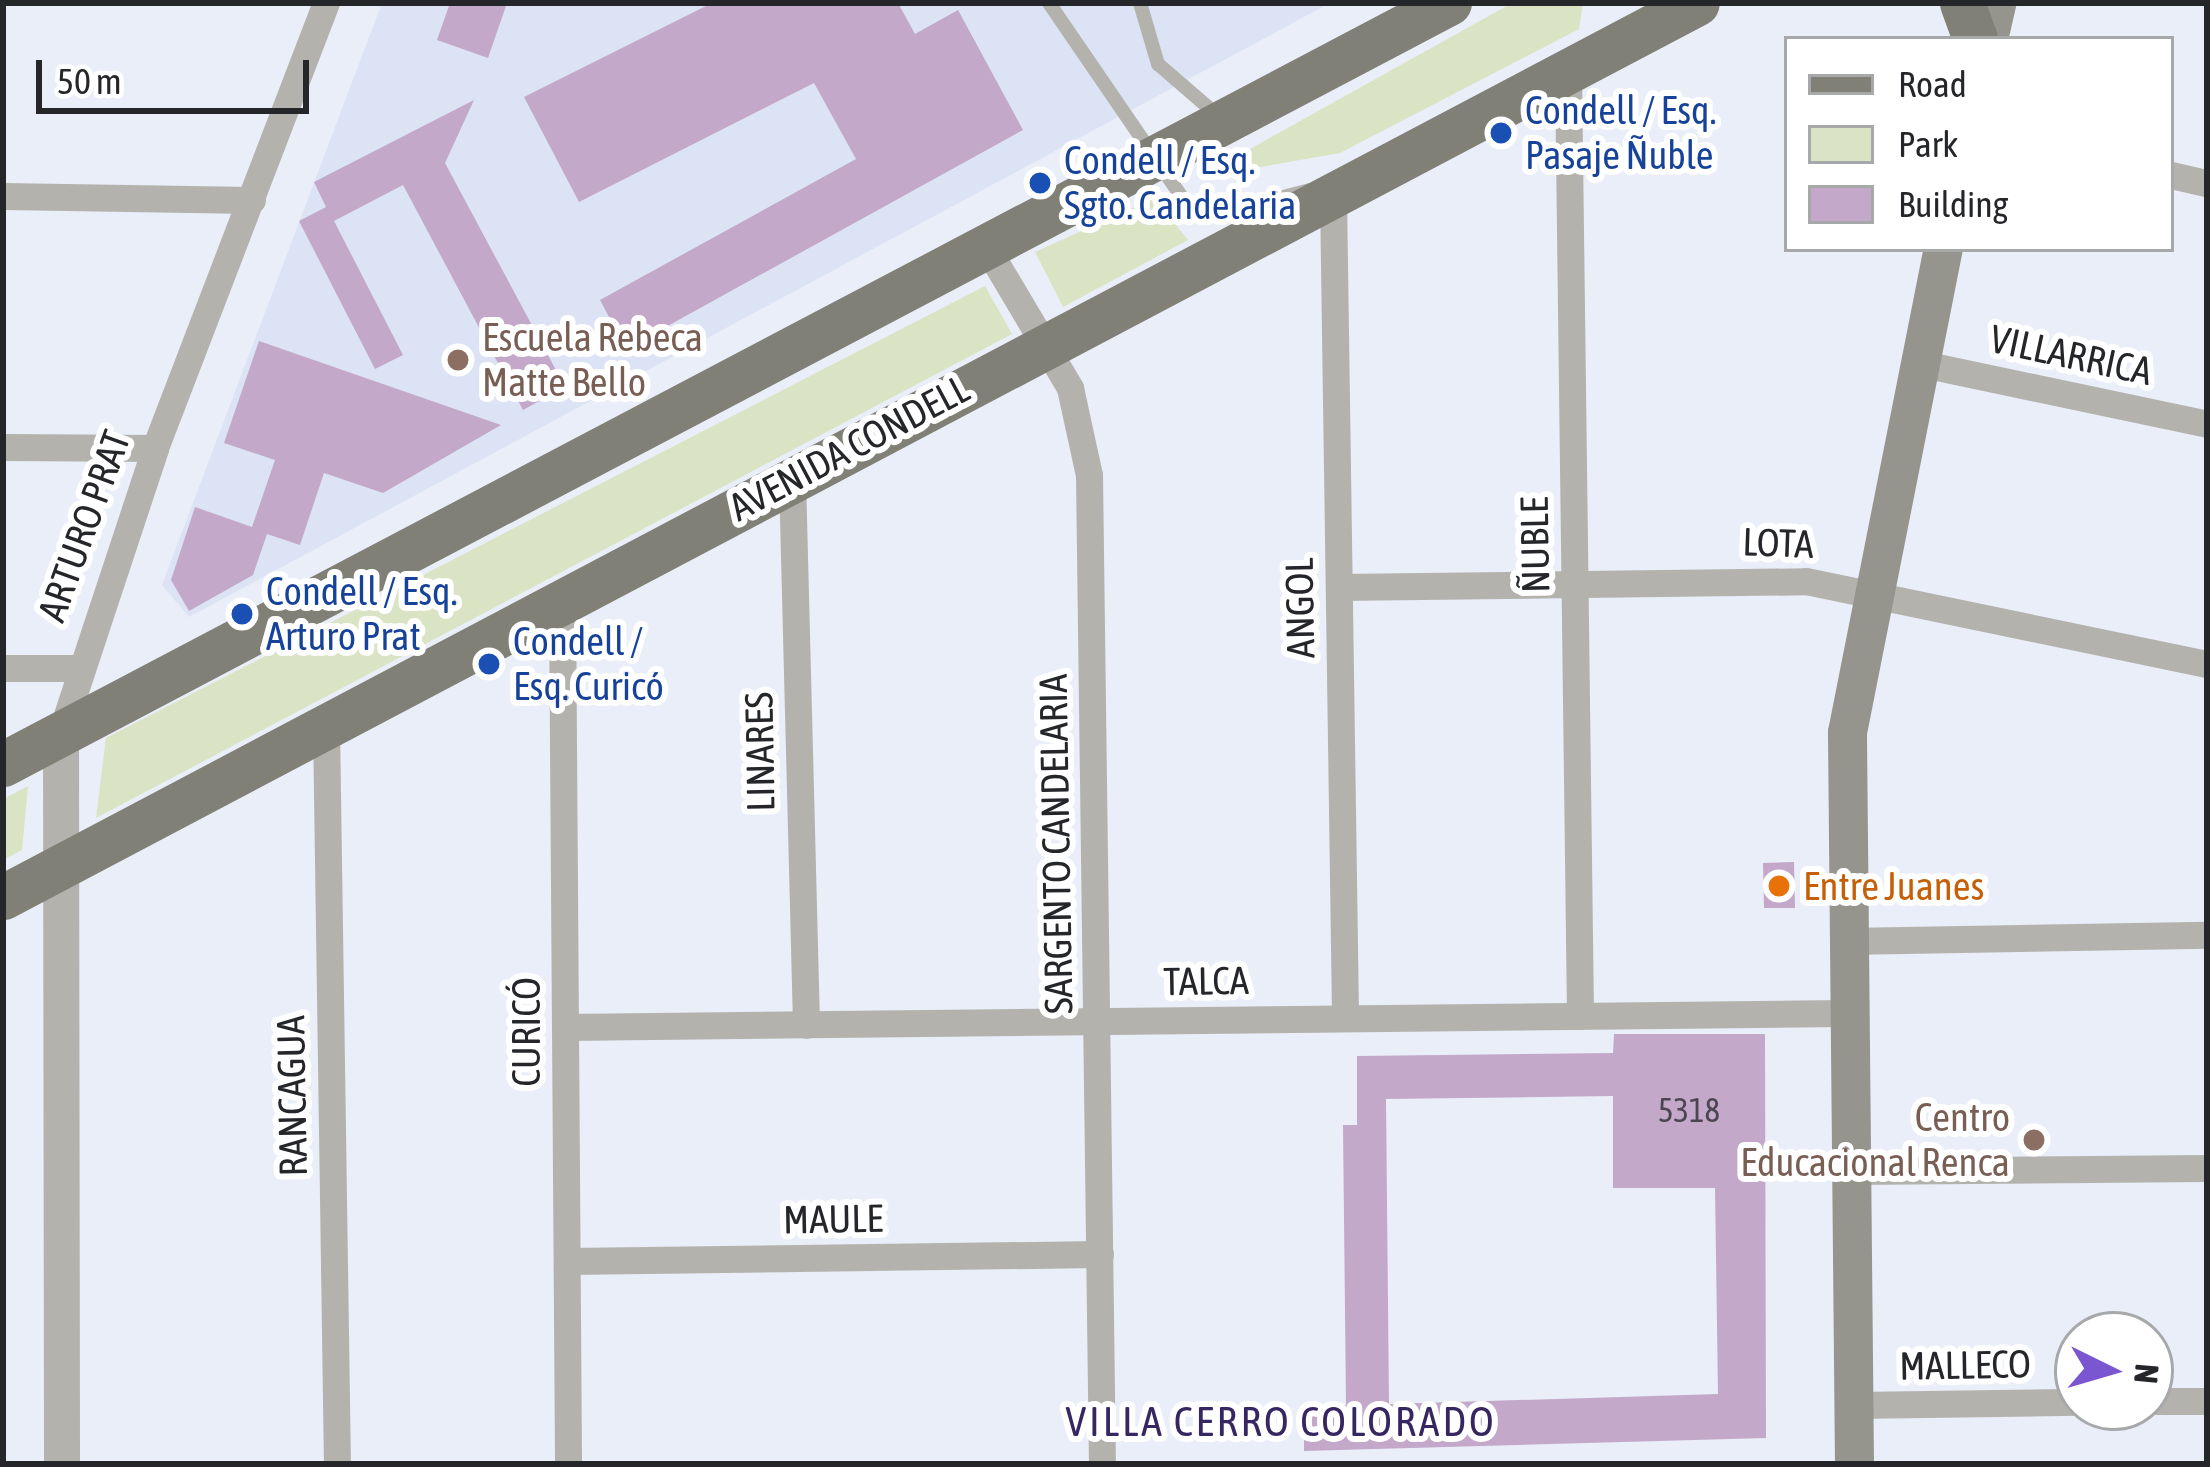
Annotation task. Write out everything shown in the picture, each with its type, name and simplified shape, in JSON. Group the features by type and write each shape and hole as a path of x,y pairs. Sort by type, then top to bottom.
{"main road":[{"path":"3,764 1449,3"},
{"name":"AVENIDA CONDELL","path":"3,896 1048,342 1568,73 1620,25 1697,3"},
{"path":"1962,3 1974,36"},
{"path":"1989,36 1996,3"},
{"path":"1854,1464 1847,732 1869,592 1942,252"}],"street":[{"name":"ARTURO PRAT","path":"62,1464 57,869 61,734 155,448 326,3"},
{"name":"ÑUBLE","path":"1568,73 1580,1016"},
{"path":"2174,177 2207,183"},
{"path":"3,196 252,200"},
{"name":"ANGOL","path":"1333,196 1345,1018"},
{"name":"SARGENTO CANDELARIA","path":"987,248 1048,342 1089,475 1102,1464"},
{"name":"VILLARRICA","path":"1918,363 2207,424"},
{"path":"3,447 155,448"},
{"name":"LINARES","path":"792,478 806,1025"},
{"name":"LOTA","path":"1339,586 1785,579 1869,592 2207,664"},
{"name":"CURICÓ","path":"562,600 568,1464"},
{"path":"3,668 79,668"},
{"name":"RANCAGUA","path":"326,726 337,1464"},
{"path":"1846,941 2207,935"},
{"name":"TALCA","path":"565,1027 1847,1013"},
{"path":"1850,1171 2207,1168"},
{"name":"MAULE","path":"567,1262 1100,1254"},
{"path":"2174,1401 2207,1401"},
{"name":"MALLECO","path":"1853,1405 2054,1402"}],"lane":[{"path":"1049,3 1150,163 1210,213 1287,192 1333,196"},
{"path":"1140,3 1158,64 1226,122"}],"shaded area":[{"name":"Escuela Rebeca Matte Bello","path":"382,3 1330,3 189,617 162,585"}],"green space":[{"path":"1512,3 1583,3 1579,29 1340,153 1198,178"},
{"path":"1154,198 1188,240 1063,307 1035,252"},
{"path":"985,286 1012,334 96,818 106,738"},
{"path":"28,786 22,850 3,860 3,799"}],"building":[{"path":"450,3 507,3 488,58 437,40"},
{"path":"712,3 898,3 915,34 958,10 1023,130 626,349 600,300 856,159 814,83 579,202 524,97"},
{"path":"474,100 445,163 565,387 523,410 403,185 334,221 403,355 375,369 299,221 326,207 314,182"},
{"path":"259,341 501,425 383,493 324,473 300,545 267,534 253,575 189,611 171,580 195,507 252,527 275,460 224,443"},
{"name":"Entre Juanes","path":"1794,862 1795,908 1764,908 1763,863"},
{"path":"1614,1034 1765,1034 1766,1438 1304,1451 1304,1406 1346,1405 1343,1125 1357,1125 1357,1056 1613,1053","holes":["1613,1096 1613,1188 1715,1188 1718,1394 1389,1404 1386,1099"]}],"place":[{"name":"Condell / Esq. Pasaje Ñuble","path":"1501,133"},
{"name":"Condell / Esq. Sgto. Candelaria","path":"1040,183"},
{"name":"Escuela Rebeca Matte Bello","path":"458,360"},
{"name":"Condell / Esq. Arturo Prat","path":"242,614"},
{"name":"Condell / Esq. Curicó","path":"489,664"},
{"name":"Entre Juanes","path":"1779,886"},
{"name":"Centro Educacional Renca","path":"2034,1140"}],"district":[{"name":"VILLA CERRO COLORADO","path":"1281,1421"}]}
